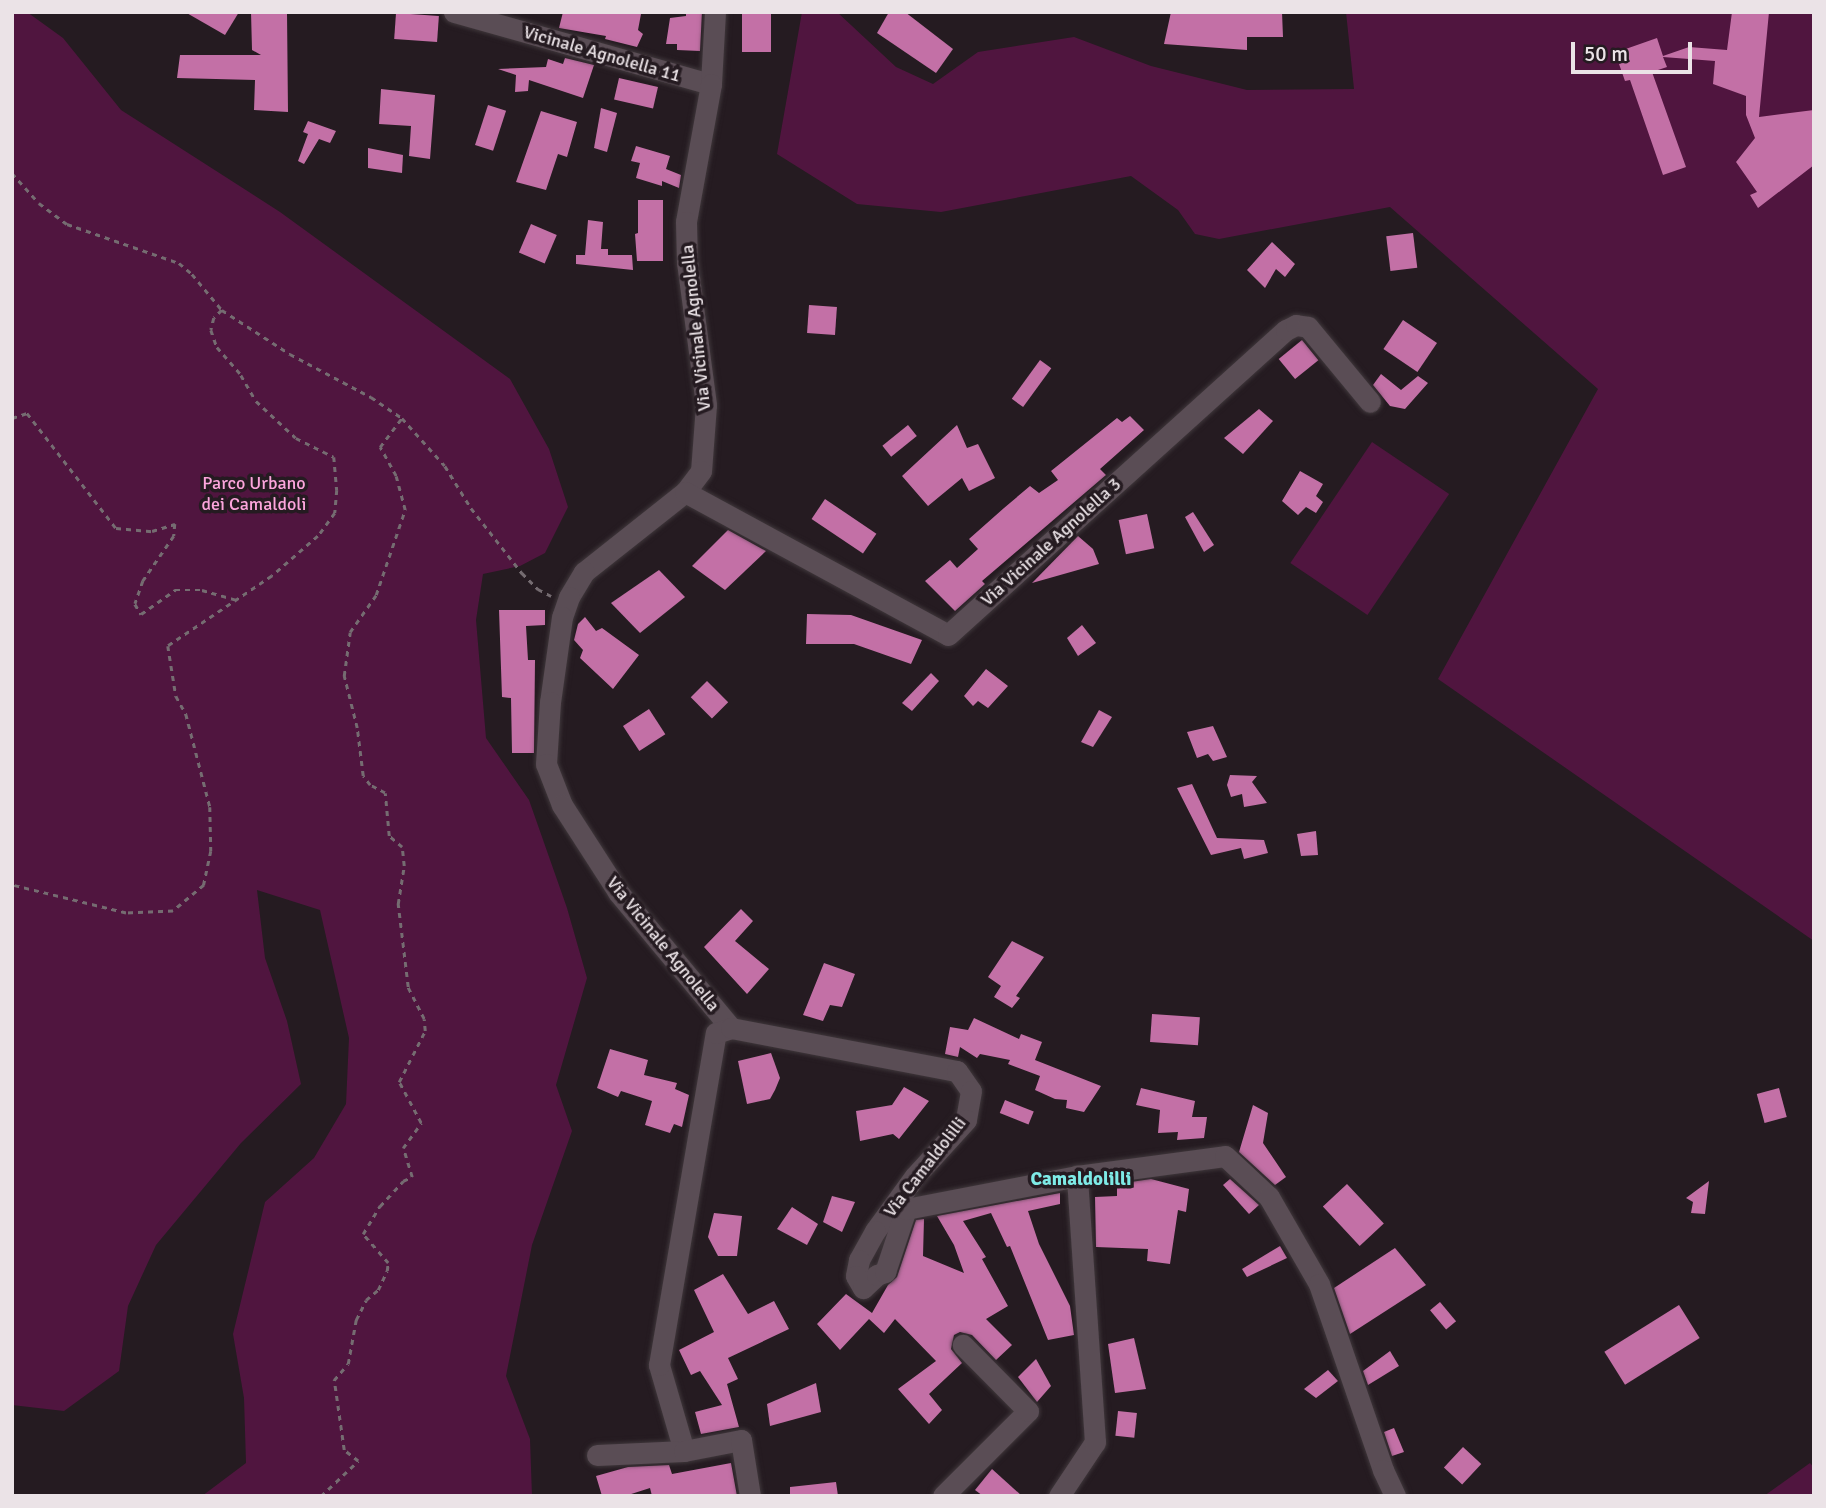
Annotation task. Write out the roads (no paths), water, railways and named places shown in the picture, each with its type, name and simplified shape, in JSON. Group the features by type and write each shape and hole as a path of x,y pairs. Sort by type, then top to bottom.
{"street":[{"name":"Vicinale Agnolella 11","path":"454,12 711,84"},
{"name":"Via Vicinale Agnolella","path":"715,12 711,84 686,222 687,261 706,405 705,453 701,471 685,492 584,572 562,617 546,737 547,764 562,805 618,892 731,1028"},
{"name":"Via Vicinale Agnolella 3","path":"685,492 948,635 1286,330 1296,325 1308,327 1370,402"},
{"name":"Via Camaldolilli","path":"731,1028 957,1071 971,1091 966,1120 915,1176 864,1250 856,1276 863,1288 877,1275 886,1272 906,1209 1077,1176 1225,1156 1269,1197 1319,1284 1383,1471 1395,1496"},
{"path":"684,1451 659,1365 716,1033 731,1028"},
{"path":"1059,1496 1094,1442 1077,1176"},
{"path":"943,1496 1028,1411 963,1345"},
{"path":"597,1455 684,1451 741,1440 750,1496"}],"district":[{"name":"Camaldolilli","path":"1081,1180"}],"park label":[{"name":"Parco Urbano dei Camaldoli","path":"254,494"}]}
